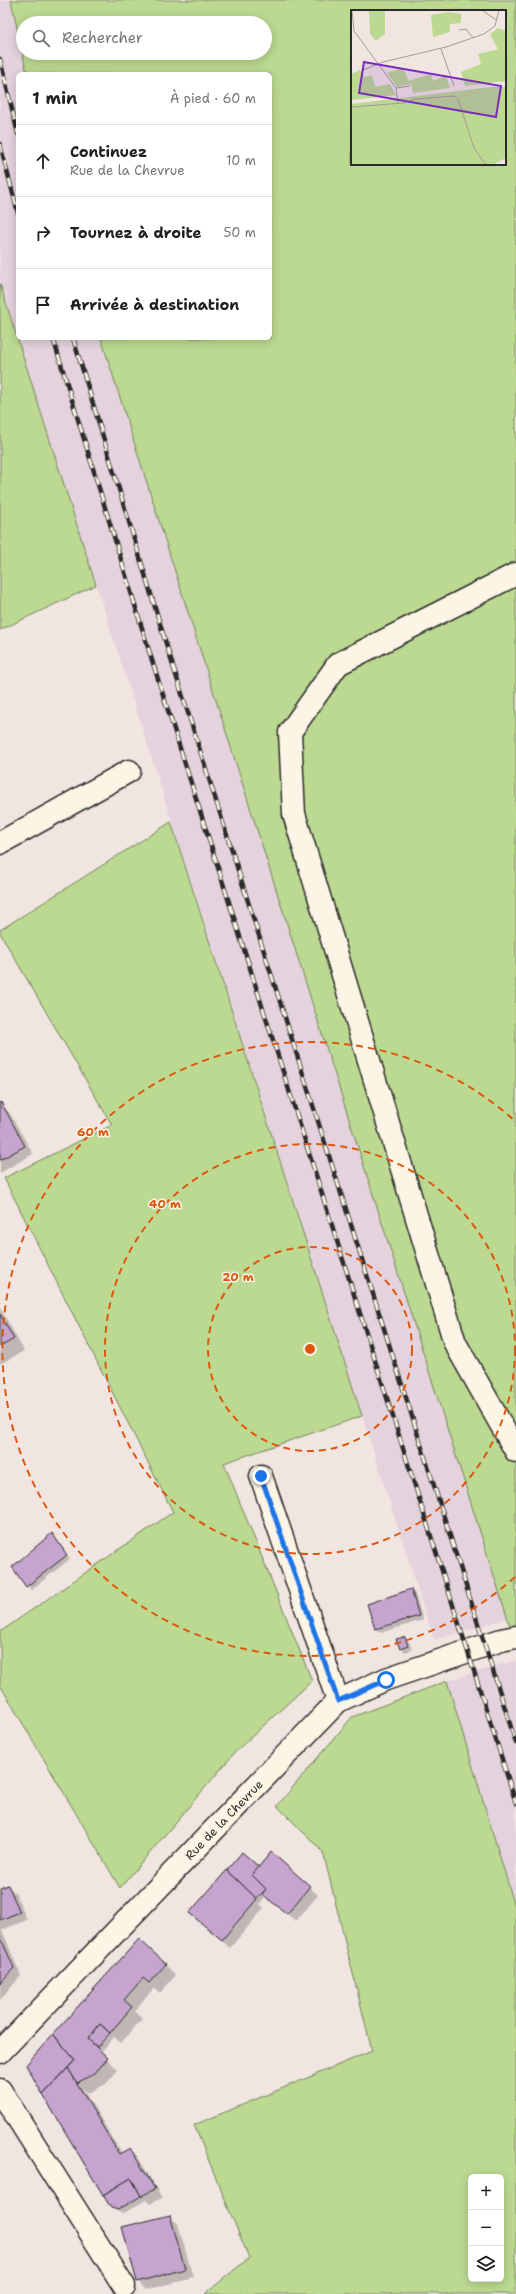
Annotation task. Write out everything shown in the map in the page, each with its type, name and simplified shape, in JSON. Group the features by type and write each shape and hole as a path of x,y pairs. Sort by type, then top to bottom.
{"street":[{"path":"516,574 338,664 290,732 294,814 455,1342 516,1451"},
{"path":"0,842 129,771"},
{"path":"261,1476 338,1701"},
{"name":"Rue de la Chevrue","path":"0,2052 338,1701 386,1680 485,1645 516,1637"},
{"path":"0,2090 124,2286"}],"shaded area":[{"path":"0,0 11,0 16,23 16,60 24,60 27,72 16,72 16,334 0,284"},
{"path":"18,340 102,340 508,1618 434,1640"},
{"path":"516,1660 516,1910 447,1681"}],"green space":[{"path":"11,0 516,0 516,1645 102,340 272,340 272,72 27,72 24,60 272,60 272,16 16,16 16,23"},
{"path":"0,284 16,334 16,340 18,340 96,585 0,630"},
{"path":"171,822 362,1416 224,1463 312,1681 237,1750 120,1888 0,1685 0,1632 173,1512 4,1178 112,1125 0,933 0,930"},
{"path":"447,1681 516,1910 516,2294 205,2294 249,2258 194,2125 372,2051 323,1852 277,1806 352,1717"}],"building":[{"path":"1,1102 25,1146 0,1160 0,1103"},
{"path":"0,1314 14,1339 0,1347"},
{"path":"52,1533 67,1555 26,1587 12,1567"},
{"path":"411,1589 419,1616 375,1629 367,1604"},
{"path":"405,1637 408,1646 400,1649 396,1639"},
{"path":"242,1852 259,1867 252,1875 266,1889 257,1899 227,1870"},
{"path":"271,1852 310,1886 287,1914 262,1894 266,1889 252,1875"},
{"path":"227,1870 257,1899 222,1940 189,1913"},
{"path":"8,1885 20,1912 0,1920 0,1888"},
{"path":"0,1936 14,1968 0,1983"},
{"path":"139,1939 166,1964 149,1983 143,1978 124,2000 132,2007 110,2033 100,2024 88,2039 108,2058 95,2073 77,2083 68,2068 75,2060 53,2034"},
{"path":"100,2024 110,2033 97,2047 88,2039"},
{"path":"53,2034 75,2060 43,2095 26,2065"},
{"path":"68,2068 119,2154 130,2148 155,2189 141,2196 131,2178 103,2195 43,2095"},
{"path":"131,2178 141,2196 118,2210 111,2208 103,2195"},
{"path":"170,2215 185,2269 137,2282 122,2227"}],"railway":[{"path":"0,59 16,126"},
{"path":"0,144 16,205"},
{"path":"54,340 150,654 516,1803"},
{"path":"74,340 168,650 516,1743"}],"route":[{"path":"261,1476 338,1701 386,1680"}]}
